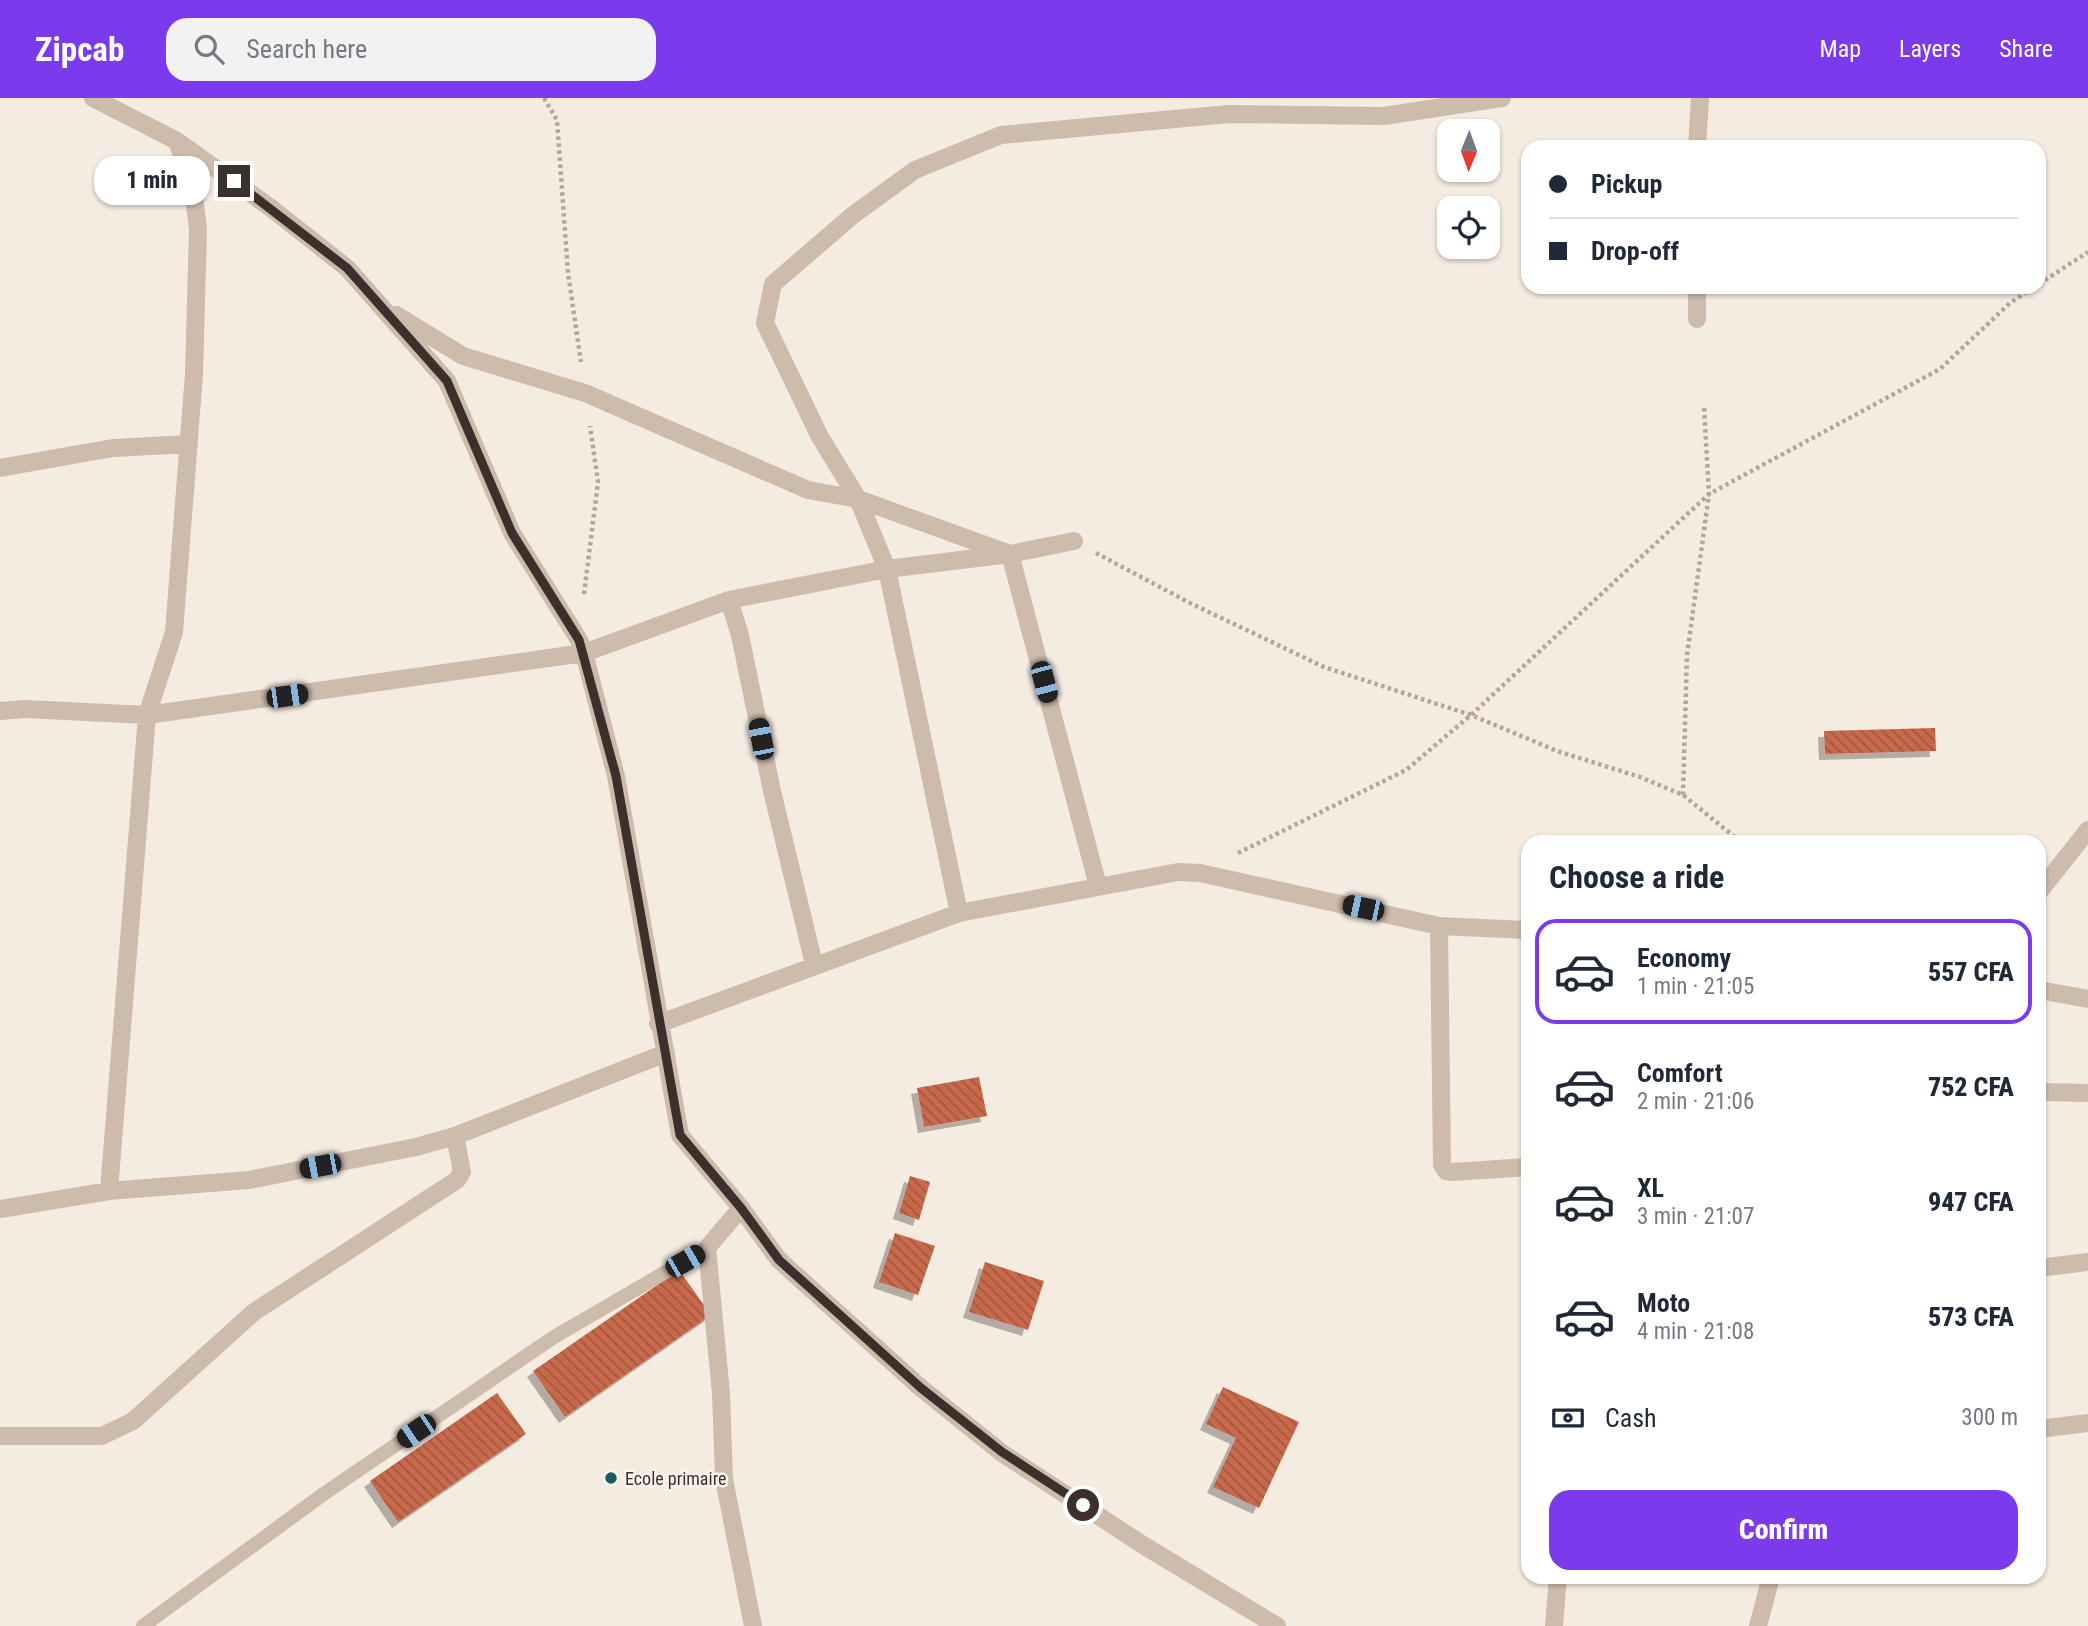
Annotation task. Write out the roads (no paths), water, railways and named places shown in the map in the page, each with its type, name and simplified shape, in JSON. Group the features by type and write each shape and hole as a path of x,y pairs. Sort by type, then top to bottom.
{"street":[{"path":"93,98 177,141 271,208 347,268 447,381 512,533 579,640 584,653 616,776 658,1024 666,1053 680,1135 741,1208 779,1260 921,1388 1002,1452 1143,1545 1278,1626"},
{"path":"959,913 887,569 858,499 820,437 765,323 773,284 853,215 915,170 1001,135 1229,114 1383,116 1502,98"},
{"path":"1697,140 1700,98"},
{"path":"109,1191 147,715 174,632 189,444 198,229 193,189 177,141"},
{"path":"1697,294 1697,319"},
{"path":"381,306 463,356 585,393 808,490 858,499 1010,554"},
{"path":"0,468 113,448 189,444"},
{"path":"0,711 25,709 147,715 584,653 729,600 887,569 1010,554 1074,541"},
{"path":"1010,554 1098,886"},
{"path":"729,600 740,635 772,791 814,964"},
{"path":"2046,883 2087,832"},
{"path":"658,1024 814,964 959,913 1178,872 1199,873 1439,926 1521,930"},
{"path":"1439,926 1442,1165 1446,1171 1453,1172 1521,1167"},
{"path":"2046,991 2088,999"},
{"path":"0,1209 109,1191 249,1180 416,1147 455,1136 666,1053"},
{"path":"2046,1092 2088,1093"},
{"path":"0,1436 102,1436 133,1421 254,1312 457,1180 462,1172 455,1136"},
{"path":"741,1208 707,1248 721,1393 724,1479 753,1626"},
{"path":"2046,1267 2088,1262"},
{"path":"2046,1428 2088,1423"},
{"path":"1554,1626 1557,1584"},
{"path":"1758,1626 1769,1584"}],"lane":[{"path":"143,1626 325,1493 542,1345 707,1248"}],"place":[{"name":"Ecole primaire","path":"611,1478"}]}
